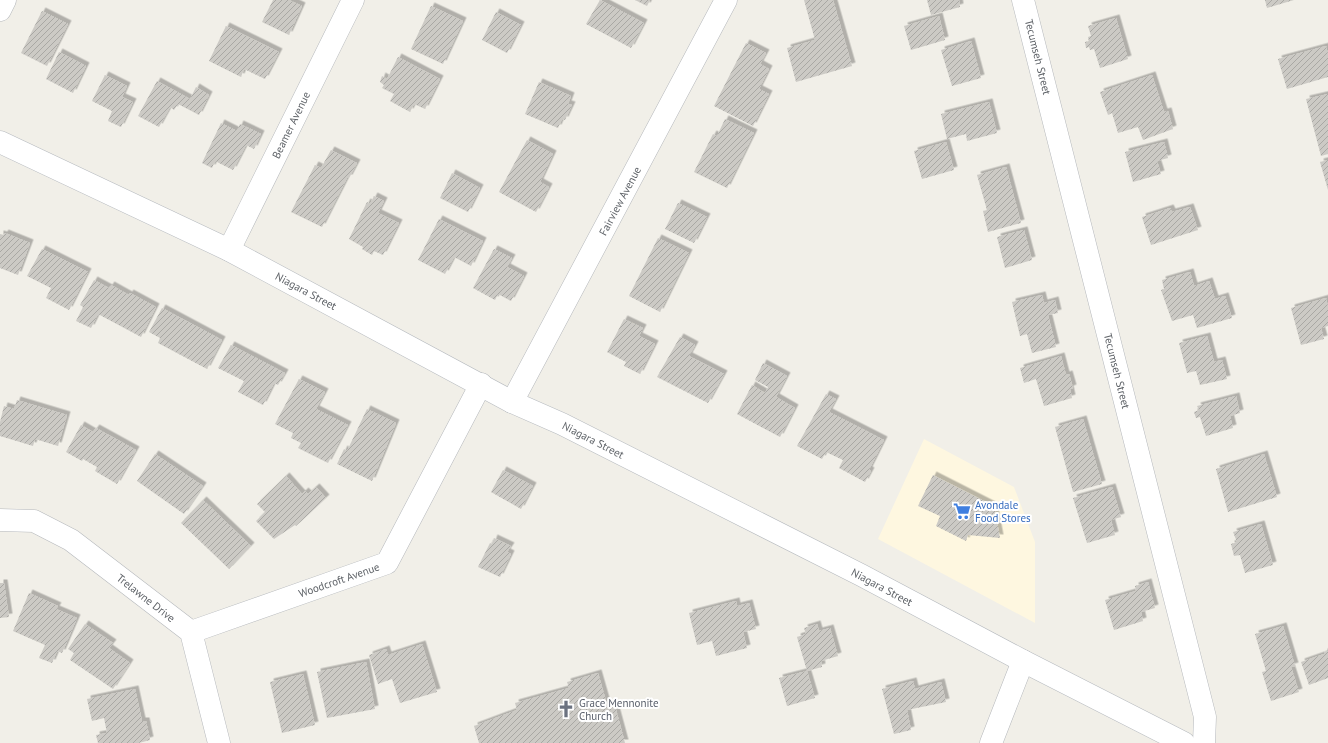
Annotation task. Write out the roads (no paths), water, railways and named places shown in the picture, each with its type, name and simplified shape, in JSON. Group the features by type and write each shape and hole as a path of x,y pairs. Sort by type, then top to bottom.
{"street":[{"path":"0,10 5,0"},
{"name":"Beamer Avenue","path":"229,250 353,0"},
{"name":"Fairview Avenue","path":"512,402 726,0"},
{"name":"Tecumseh Street","path":"1023,0 1205,717 1204,743"},
{"name":"Niagara Street","path":"0,142 229,250 512,402 562,424 854,571 1023,661 1184,743"},
{"name":"Woodcroft Avenue","path":"191,632 387,563 481,384"},
{"name":"Trelawne Drive","path":"0,520 34,521 71,540 191,632"},
{"path":"191,632 219,743"},
{"path":"991,743 1023,661"}],"place":[{"name":"Avondale Food Stores","path":"962,511"},
{"name":"Grace Mennonite Church","path":"566,709"}]}
